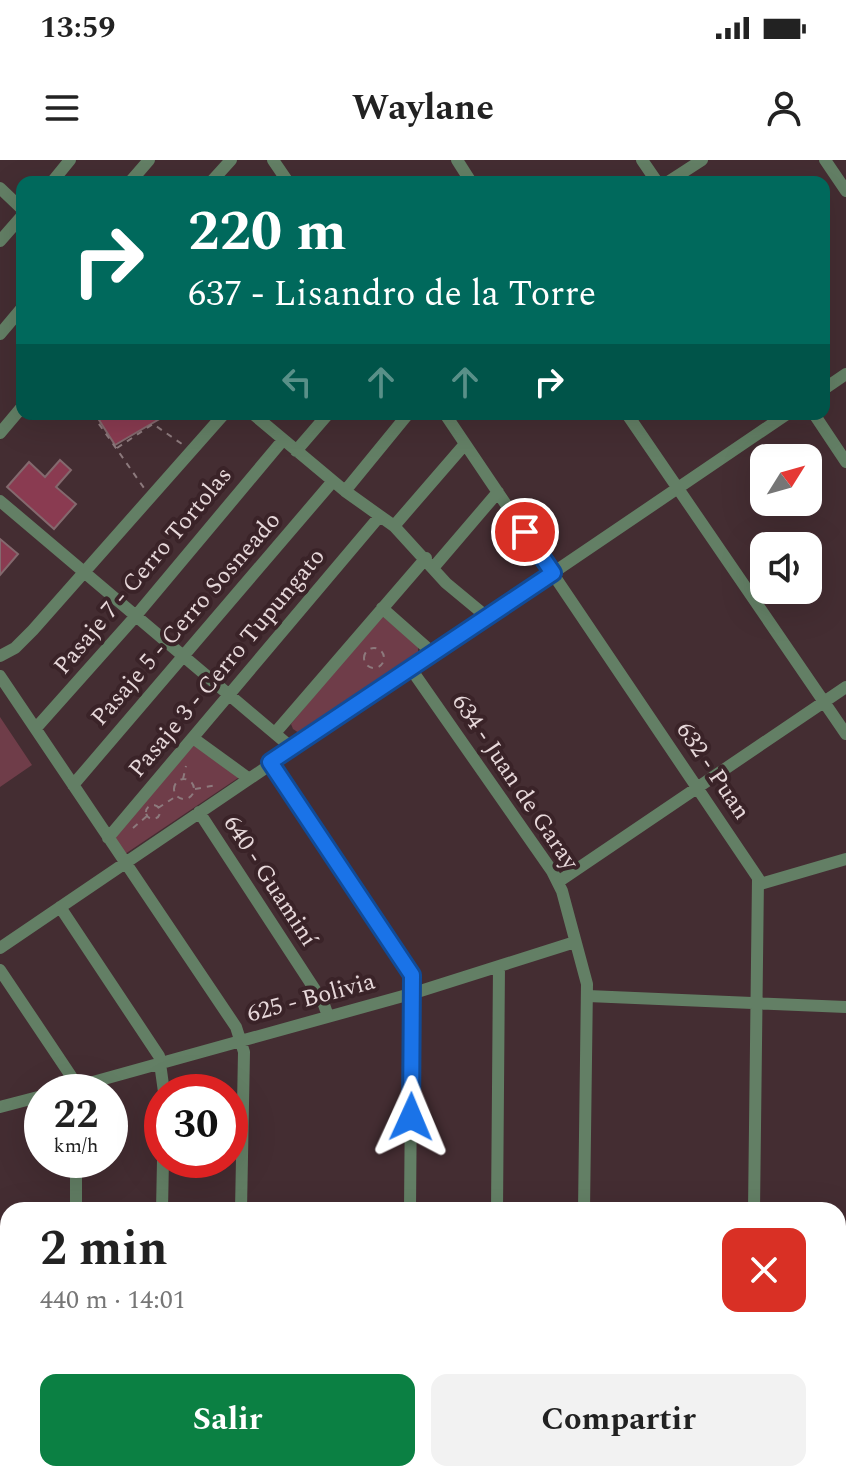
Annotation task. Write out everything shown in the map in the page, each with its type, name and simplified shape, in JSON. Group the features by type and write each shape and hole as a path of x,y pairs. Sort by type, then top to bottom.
{"street":[{"path":"57,176 70,160"},
{"path":"135,176 149,160"},
{"path":"216,176 231,160"},
{"path":"677,176 702,160"},
{"path":"825,160 846,191"},
{"path":"0,188 16,203"},
{"path":"0,241 16,223"},
{"path":"0,334 16,315"},
{"path":"0,433 16,414"},
{"path":"0,656 23,641 219,420"},
{"path":"260,420 345,491 394,526 446,583 487,617"},
{"path":"296,451 323,420"},
{"path":"345,491 403,420"},
{"name":"632 - Puan","path":"449,420 760,884"},
{"path":"631,420 846,734"},
{"path":"0,948 778,420"},
{"path":"818,420 846,462"},
{"name":"Pasaje 7 - Cerro Tortolas","path":"36,728 134,618 283,440"},
{"path":"394,526 465,444"},
{"name":"Pasaje 5 - Cerro Sosneado","path":"73,785 333,481"},
{"path":"275,733 382,608 498,492"},
{"path":"0,501 134,618 292,748"},
{"name":"Pasaje 3 - Cerro Tupungato","path":"108,838 379,517"},
{"path":"382,608 434,654"},
{"name":"634 - Juan de Garay","path":"411,669 558,882 588,996 584,1202"},
{"path":"0,676 242,1040 241,1202"},
{"path":"558,882 846,687"},
{"path":"193,738 248,778"},
{"path":"270,762 412,975 410,1202"},
{"name":"640 - Guaminí","path":"199,812 323,1002 328,1016"},
{"path":"754,1202 760,884 846,859"},
{"path":"60,907 163,1064 163,1074"},
{"name":"625 - Bolivia","path":"128,1074 414,993 575,942"},
{"path":"497,1202 499,966"},
{"path":"0,970 67,1074"},
{"path":"588,996 846,1007"},
{"path":"2,1103 24,1099"},
{"path":"76,1178 76,1202"},
{"path":"162,1202 163,1178"}],"path":[{"path":"97,420 150,497"},
{"path":"116,448 153,424 192,450"},
{"path":"371,648 378,648 383,653 383,662 376,668 370,667 364,655 371,648"},
{"path":"183,779 192,783 192,796 182,799 176,796 173,790 177,781 183,779"},
{"path":"158,808 176,796"}],"shaded area":[{"path":"381,615 418,646 418,653 299,733 293,729 291,724"},
{"path":"0,717 32,765 0,787"},
{"path":"195,743 241,776 125,854 114,836"}],"building":[{"path":"99,420 158,420 115,445"},
{"path":"60,460 71,470 56,487 76,504 54,529 7,487 29,462 45,477"},
{"path":"0,539 18,554 0,575"}],"route":[{"path":"411,1117 412,975 270,762 553,573 525,532"}]}
